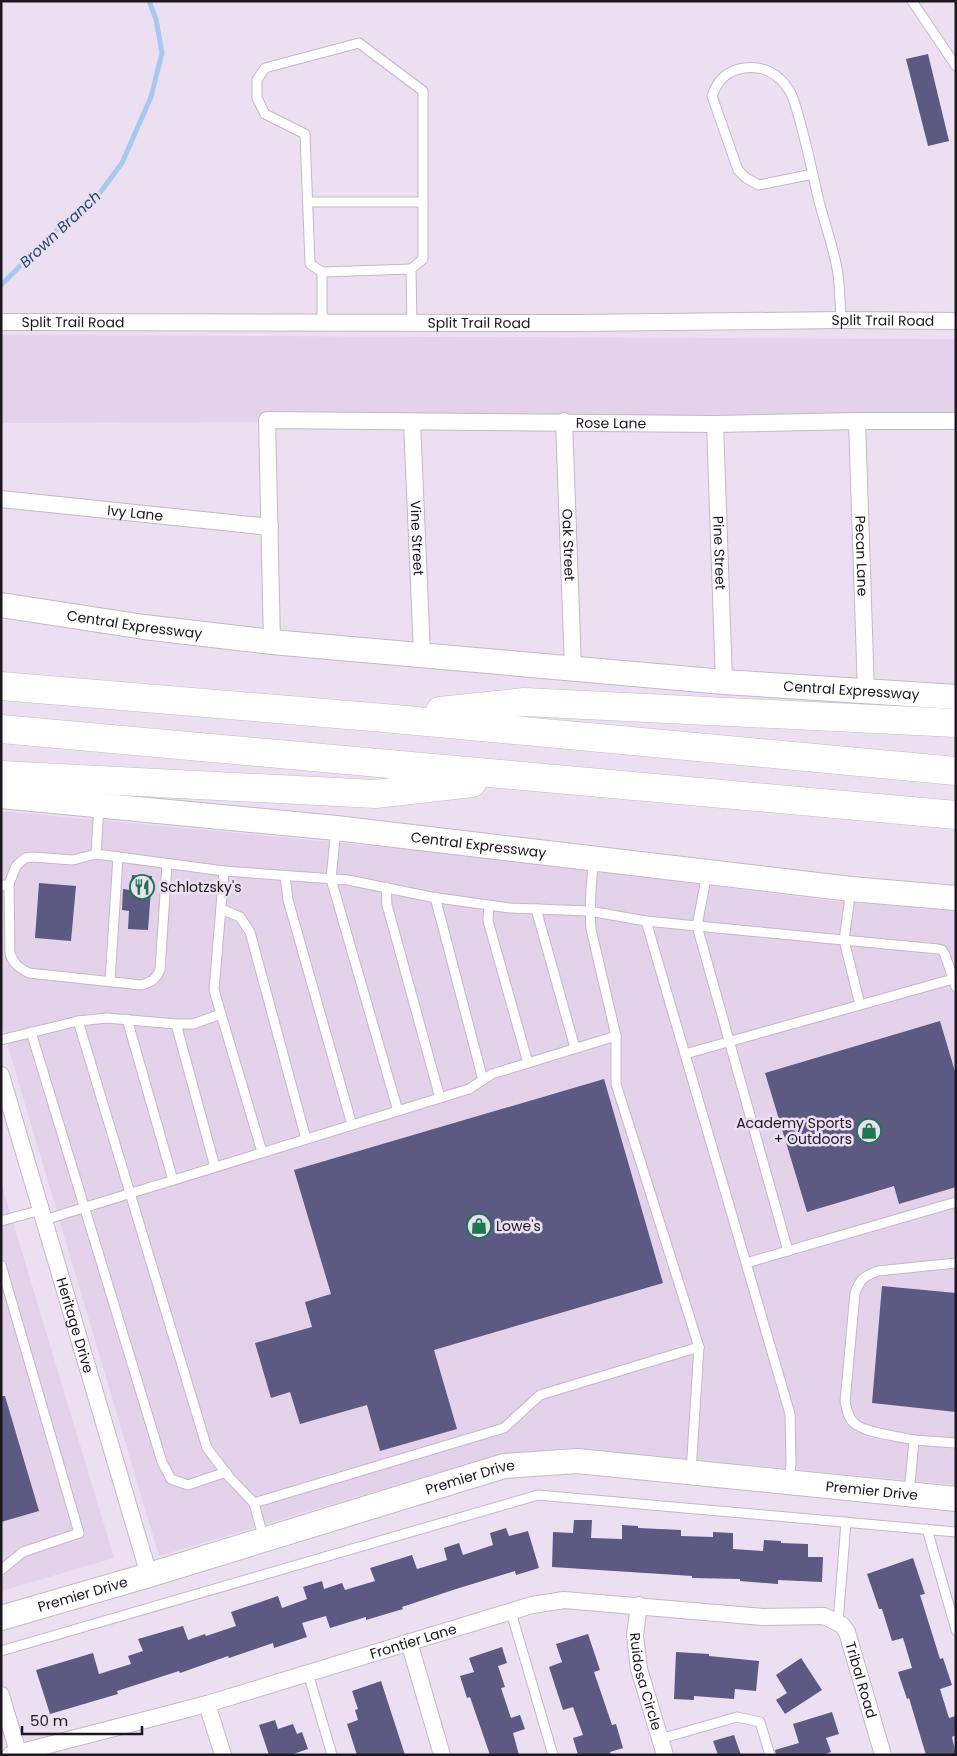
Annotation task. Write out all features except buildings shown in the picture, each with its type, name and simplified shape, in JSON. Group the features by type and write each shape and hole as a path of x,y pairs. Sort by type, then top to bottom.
{"highway":[{"path":"1,686 384,718 956,771"},
{"path":"384,718 524,702 956,723"},
{"path":"1,729 956,815"},
{"path":"1,775 375,794 528,776"}],"main road":[{"name":"Central Expressway","path":"1,605 144,627 272,642 724,682 956,697"},
{"name":"Central Expressway","path":"1,796 336,828 851,889 956,898"},
{"name":"Premier Drive","path":"1,1618 149,1575 504,1466 577,1461 956,1499"}],"street":[{"name":"Split Trail Road","path":"1,322 577,323 841,320 956,321"},
{"name":"Rose Lane","path":"270,527 267,420 714,424 857,420 956,421"},
{"name":"Pecan Lane","path":"857,420 866,692"},
{"name":"Vine Street","path":"412,422 422,654"},
{"name":"Oak Street","path":"564,422 573,668"},
{"name":"Pine Street","path":"714,424 724,682"},
{"name":"Ivy Lane","path":"1,499 270,527"},
{"path":"270,527 272,642"},
{"name":"Heritage Drive","path":"1,1075 149,1575"},
{"name":"Frontier Lane","path":"14,1753 207,1704 532,1605 564,1600 763,1617 831,1620"},
{"name":"Ruidosa Circle","path":"639,1605 634,1635 639,1669 662,1747"},
{"name":"Tribal Road","path":"831,1620 847,1632 883,1755"},
{"path":"409,1642 442,1755"},
{"path":"1,1695 14,1753"},
{"path":"207,1704 223,1755"}],"lane":[{"path":"912,1 956,66"},
{"path":"359,43 423,91 423,202 423,259 411,269 322,272 310,264 306,134 265,114 257,98 257,80 265,68 359,43"},
{"path":"813,174 759,185 746,178 738,170 712,96 716,85 723,76 735,70 752,67 768,70 781,78 791,92 807,143 838,274 841,320"},
{"path":"308,202 423,202"},
{"path":"411,269 412,323"},
{"path":"322,272 322,322"},
{"path":"96,854 99,805"},
{"path":"336,828 330,879 398,1111"},
{"path":"167,864 160,970 157,978 150,983 141,984 28,973 19,968 13,961 10,954 5,885 16,866 24,858 32,856 73,860 96,854 224,872 348,880 435,897 489,905 590,911 646,921 942,950 954,983 860,1005 685,1054"},
{"path":"110,981 118,857"},
{"path":"594,859 590,911 592,929 616,1036 616,1084 699,1347 691,1472"},
{"path":"224,872 214,990 262,1152"},
{"path":"708,872 697,926 788,1251"},
{"path":"285,876 288,900 352,1125"},
{"path":"386,888 387,905 440,1098"},
{"path":"851,889 844,940 860,1005"},
{"path":"435,897 483,1080"},
{"path":"489,905 488,921 528,1063"},
{"path":"221,909 240,917 250,932 306,1139"},
{"path":"536,909 575,1048"},
{"path":"646,921 790,1414 791,1464 789,1482"},
{"path":"1,1040 78,1021 107,1018 193,1024 221,1014"},
{"path":"127,1020 173,1180"},
{"path":"78,1021 207,1448 254,1503 264,1540"},
{"path":"176,1024 215,1167"},
{"path":"31,1032 160,1453 171,1479 188,1485 226,1472"},
{"path":"1,1221 84,1207 469,1089 492,1074 616,1036"},
{"path":"746,1264 956,1202"},
{"path":"956,1263 878,1271 867,1275 859,1282 855,1293 845,1402 847,1412 853,1422 864,1428 914,1440 956,1443"},
{"path":"1,1265 79,1533 23,1552 1,1570"},
{"path":"254,1503 504,1428 540,1395 699,1347"},
{"path":"909,1494 914,1440"},
{"path":"1,1651 538,1495 956,1532"},
{"path":"831,1620 846,1522"},
{"path":"926,1529 956,1630"},
{"path":"511,1612 553,1755"},
{"path":"308,1673 332,1755"},
{"path":"662,1747 737,1717 760,1722 770,1755"}],"shaded area":[{"path":"1,335 956,339 956,420 1,423"},
{"path":"1,811 461,854 833,901 956,911 956,1485 574,1448 500,1454 159,1556 1,1023"},
{"path":"1,1182 114,1558 1,1591"}],"waterway":[{"name":"Brown Branch","path":"2,284 49,237 99,194 122,163 151,97 162,53 156,19 149,1"}],"place":[{"name":"Schlotzsky's","path":"142,887"},
{"name":"Academy Sports + Outdoors","path":"869,1131"},
{"name":"Lowe's","path":"479,1226"}]}
